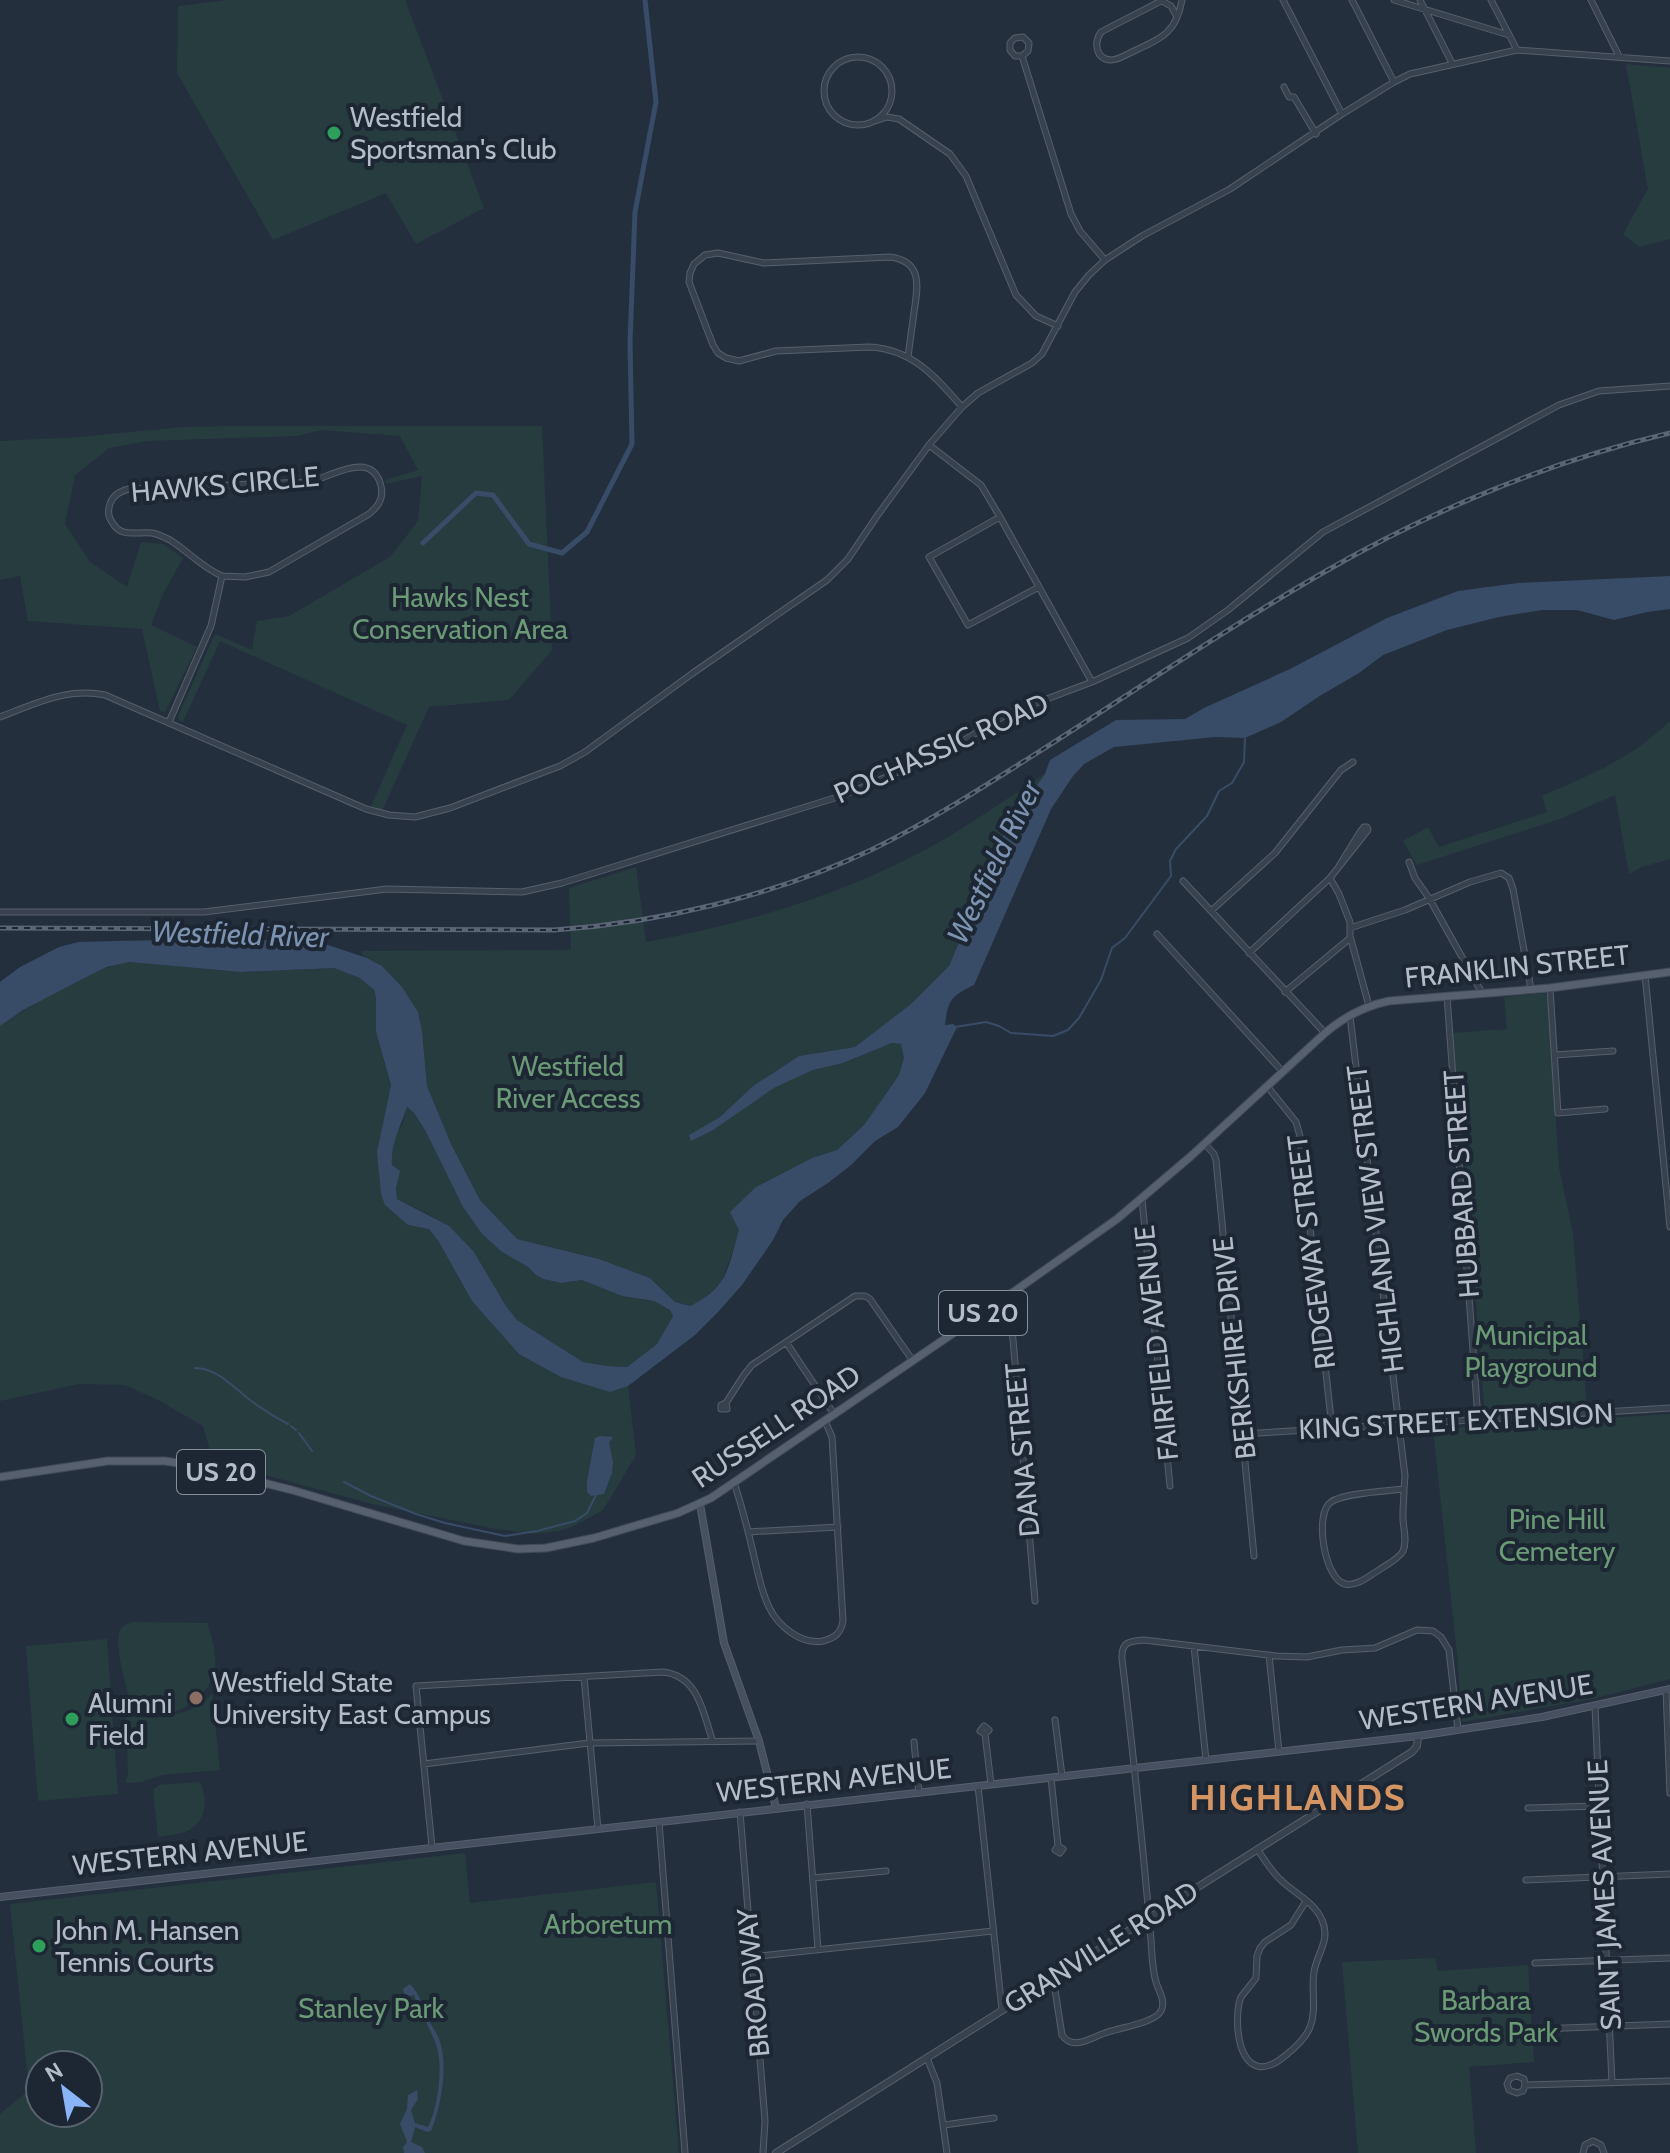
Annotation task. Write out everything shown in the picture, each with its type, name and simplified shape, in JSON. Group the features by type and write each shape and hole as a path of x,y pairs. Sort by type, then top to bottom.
{"main road":[{"name":"FRANKLIN STREET","path":"1369,1006 1389,1001 1550,988 1670,972"},
{"name":"RUSSELL ROAD","path":"0,1477 108,1461 165,1461 292,1490 464,1541 518,1549 577,1543 658,1520 700,1504 734,1482 1100,1232 1205,1144 1325,1033 1369,1006"},
{"path":"700,1504 724,1643 759,1741 776,1808"},
{"name":"WESTERN AVENUE","path":"0,1897 1418,1736 1542,1717 1668,1690"}],"street":[{"path":"1178,18 1171,6 1162,0 1101,32 1096,48 1109,60 1165,35 1178,18 1182,0"},
{"path":"1283,0 1342,114"},
{"path":"1352,0 1394,82"},
{"path":"1394,0 1509,35"},
{"path":"1420,0 1452,63"},
{"path":"1491,0 1517,50"},
{"path":"1591,0 1620,57"},
{"path":"1023,37 1029,43 1028,51 1022,56 1015,56 1010,50 1010,43 1015,38 1023,37"},
{"path":"0,717 62,695 89,692 120,700 366,809 389,815 415,817 450,808 560,766 585,752 827,580 848,559 929,445 962,407 984,389 1037,359 1046,348 1075,292 1089,275 1105,260 1142,236 1230,189 1342,114 1410,74 1517,50 1670,61"},
{"path":"1022,56 1071,214 1080,231 1105,260"},
{"path":"899,119 891,99 889,77 883,68 858,57 837,64 830,72 824,92 834,116 854,125 887,117 899,119 946,150 957,162 966,176 1016,295 1036,316 1058,326"},
{"path":"1284,87 1289,97 1294,97 1316,134"},
{"path":"875,121 891,99"},
{"path":"908,357 918,284 911,267 899,259 764,263 714,253 701,258 692,268 690,286 711,339 718,353 730,360 744,361 776,351 869,347 893,351 930,372 962,407"},
{"name":"POCHASSIC ROAD","path":"0,912 204,912 387,889 522,892 562,883 844,795 945,752 1007,714 1092,682 1188,638 1228,610 1323,532 1559,405 1599,391 1670,386"},
{"path":"929,445 981,485 1092,682"},
{"name":"HAWKS CIRCLE","path":"353,466 367,469 378,479 381,496 377,507 369,514 269,572 245,577 222,576 203,566 167,538 152,533 129,534 120,531 109,516 113,498 129,489 308,482 353,466"},
{"path":"1000,517 929,557 968,625 1039,587"},
{"path":"169,722 211,626 222,576"},
{"path":"1211,911 1275,853 1341,770 1353,762"},
{"path":"1249,953 1330,878 1363,838 1367,827 1360,832 1339,866"},
{"path":"1409,862 1415,878 1482,993"},
{"path":"1350,928 1501,873 1511,882 1513,889 1531,989"},
{"path":"1330,878 1339,894 1350,928 1369,1006"},
{"path":"1183,881 1325,1033"},
{"path":"1157,934 1283,1072"},
{"path":"1285,992 1350,936"},
{"path":"1645,975 1666,1153 1670,1227"},
{"path":"1550,988 1558,1113 1605,1109"},
{"name":"HUBBARD STREET","path":"1447,996 1478,1419"},
{"name":"HIGHLAND VIEW STREET","path":"1350,1015 1404,1465 1404,1489"},
{"path":"1555,1055 1613,1051"},
{"name":"RIDGEWAY STREET","path":"1267,1086 1296,1122 1300,1136 1332,1428"},
{"name":"BERKSHIRE DRIVE","path":"1205,1144 1216,1160 1254,1556"},
{"name":"FAIRFIELD AVENUE","path":"1142,1199 1170,1486"},
{"path":"726,1403 746,1371 847,1299 862,1295 873,1302 913,1361"},
{"name":"DANA STREET","path":"1002,1300 1009,1314 1013,1339 1035,1601"},
{"path":"786,1342 835,1414"},
{"name":"KING STREET EXTENSION","path":"1242,1434 1670,1408"},
{"path":"734,1482 769,1608 787,1629 805,1639 817,1641 834,1637 842,1627 838,1527 832,1437 825,1421"},
{"path":"1404,1489 1403,1551 1397,1558 1356,1583 1339,1581 1328,1565 1322,1517 1326,1506 1344,1497 1404,1489"},
{"path":"748,1532 838,1527"},
{"path":"1053,1977 1061,2031 1068,2042 1079,2043 1158,2016 1162,2009 1163,2000 1154,1974 1122,1659 1122,1649 1129,1643 1144,1640 1269,1655 1313,1657 1342,1650 1378,1647 1417,1630 1433,1631 1445,1641 1449,1650 1458,1730"},
{"path":"1194,1646 1206,1760"},
{"path":"1269,1655 1279,1752"},
{"path":"432,1847 416,1686 663,1672 677,1674 696,1693 713,1742"},
{"path":"584,1677 598,1829"},
{"path":"1668,1690 1670,1793"},
{"name":"SAINT JAMES AVENUE","path":"1595,1706 1612,2083"},
{"path":"1055,1720 1062,1776"},
{"path":"985,1734 991,1784"},
{"name":"GRANVILLE ROAD","path":"776,2153 1412,1752 1417,1746 1418,1736"},
{"path":"424,1764 589,1743 759,1741"},
{"path":"914,1742 919,1793"},
{"path":"1051,1778 1058,1846"},
{"path":"978,1786 1002,2010"},
{"path":"807,1804 818,1949"},
{"path":"1528,1808 1600,1806"},
{"name":"BROADWAY","path":"740,1812 765,2121 763,2153"},
{"path":"659,1822 685,2153"},
{"path":"1257,1849 1275,1875 1306,1901 1323,1921 1326,1938 1314,1973 1312,2022 1302,2040 1278,2062 1266,2067 1256,2066 1247,2060 1241,2050 1240,2000 1256,1978 1260,1948 1291,1925 1306,1901"},
{"path":"813,1878 886,1871"},
{"path":"1526,1880 1670,1874"},
{"path":"751,1957 993,1931"},
{"path":"1535,1963 1670,1958"},
{"path":"1539,2029 1670,2024"},
{"path":"927,2058 936,2078 947,2153"},
{"path":"1525,2085 1670,2081"},
{"path":"944,2125 994,2118"},
{"path":"1583,2153 1585,2145 1593,2141 1601,2145 1604,2153"}],"green space":[{"name":"Westfield Sportsman's Club","path":"227,0 405,0 484,208 416,244 386,193 273,240 177,73 178,6"},
{"path":"1626,64 1670,68 1670,239 1639,247 1623,234 1648,189"},
{"name":"Hawks Nest Conservation Area","path":"542,426 552,650 509,700 429,707 382,811 371,806 407,725 220,641 183,722 178,716 215,634 252,650 257,621 289,616 390,557 418,521 422,476 386,484 385,480 418,470 400,436 321,430 297,436 147,441 109,448 75,475 65,524 90,562 127,587 141,542 163,544 183,558 163,594 151,625 197,647 165,712 160,711 142,629 28,621 20,576 0,580 0,441 182,427"},
{"path":"1670,721 1670,859 1629,874 1615,795 1560,819 1417,865 1403,841 1428,827 1439,847 1547,812 1542,796 1594,773 1625,755"},
{"name":"Westfield River Access","path":"1045,774 1008,825 949,966 911,1004 855,1047 799,1056 753,1086 720,1117 689,1135 712,1130 774,1088 813,1070 843,1063 892,1043 901,1044 904,1058 899,1075 864,1125 837,1150 812,1158 756,1187 720,1286 703,1300 689,1306 675,1302 650,1278 599,1259 517,1239 480,1200 451,1144 427,1086 422,1031 402,987 382,966 361,954 362,951 571,950 569,888 636,867 646,942 721,926 795,905 902,862 950,836"},
{"path":"129,962 241,972 334,968 368,984 376,998 376,1033 391,1085 377,1152 408,1225 429,1229 472,1301 610,1392 628,1386 636,1455 603,1510 574,1526 534,1534 372,1504 213,1461 203,1426 125,1385 79,1384 0,1401 0,1026 80,979"},
{"name":"Municipal Playground","path":"1546,993 1559,1167 1573,1234 1587,1409 1485,1416 1452,1033 1507,1029 1504,997"},
{"name":"Westfield River Access","path":"407,1107 425,1130 463,1207 482,1234 536,1275 561,1283 582,1280 622,1296 654,1301 670,1310 673,1316 657,1344 627,1367 583,1362 517,1320 474,1252 430,1215 397,1199 398,1177 391,1157 395,1136 403,1123"},
{"name":"Pine Hill Cemetery","path":"1670,1414 1670,1679 1592,1699 1462,1722 1433,1429"},
{"path":"134,1622 207,1623 215,1666 209,1685 195,1701 167,1714 133,1712 118,1641 121,1628"},
{"name":"Alumni Field","path":"107,1639 118,1794 38,1801 26,1646"},
{"path":"212,1693 220,1770 162,1775 141,1782 125,1783 128,1774 126,1717 152,1718 177,1714 200,1704"},
{"path":"200,1782 205,1804 197,1823 185,1832 158,1837 153,1790 159,1785"},
{"name":"Stanley Park","path":"465,1853 470,1903 656,1882 679,2153 0,2153 0,2114 24,2094 24,2129 104,2129 104,2049 25,2049 10,1904"},
{"name":"Barbara Swords Park","path":"1435,1958 1438,1971 1528,1965 1534,2062 1469,2067 1476,2153 1358,2153 1342,1962"}],"water":[{"name":"Westfield River","path":"1670,576 1670,609 1614,620 1577,610 1542,610 1447,630 1383,655 1281,722 1245,738 1215,737 1114,747 1084,764 1051,809 974,985 960,992 949,1004 945,1025 957,1027 925,1093 898,1127 875,1141 851,1165 800,1201 783,1220 742,1285 695,1335 628,1386 610,1392 561,1377 519,1354 472,1301 429,1229 408,1225 385,1205 377,1152 391,1085 376,1032 374,990 360,978 334,968 241,972 129,962 92,974 23,1010 0,1026 0,982 20,967 59,947 79,942 199,939 316,941 367,958 382,966 402,987 418,1012 427,1086 451,1144 480,1200 517,1239 599,1259 650,1278 675,1302 690,1306 712,1292 725,1276 739,1230 730,1212 756,1187 812,1158 837,1150 864,1125 899,1075 904,1058 901,1044 892,1043 843,1063 813,1070 774,1088 713,1130 691,1141 689,1135 720,1117 753,1086 799,1056 855,1047 911,1004 949,966 1008,825 1045,774 1050,760 1116,720 1185,719 1387,618 1458,591 1518,583","holes":["407,1107 414,1113 463,1207 482,1234 502,1252 544,1279 561,1283 582,1280 622,1296 654,1301 670,1310 673,1316 657,1344 627,1367 583,1362 517,1320 474,1252 449,1226 397,1199 400,1171 392,1165 393,1150"]},
{"path":"613,1437 609,1443 612,1473 604,1494 591,1496 587,1492 587,1481 595,1438"},
{"path":"410,1984 442,2049 444,2073 441,2098 431,2131 415,2127 411,2142 422,2147 425,2153 404,2153 403,2147 407,2142 400,2124 407,2109 408,2095 417,2090 418,2099 411,2110 415,2123 428,2127 437,2099 439,2055 414,1995 404,1993 403,1989"}],"waterway":[{"path":"423,543 476,493 493,495 529,544 562,553 587,532 632,444 630,342 635,212 656,102 645,0"},
{"path":"955,1027 986,1022 1011,1033 1053,1036 1068,1030 1079,1018 1101,980 1112,948 1125,938 1171,876 1170,861 1176,849 1207,816 1219,791 1232,783 1244,762 1245,739"},
{"path":"195,1368 218,1375 288,1424"},
{"path":"291,1426 296,1430"},
{"path":"299,1433 312,1451"},
{"path":"344,1482 416,1514 505,1536 575,1521 587,1513 596,1495"}],"railway":[{"path":"0,928 554,930 635,921 757,893 834,866 914,828 1216,638 1366,549 1450,508 1537,473 1625,444 1670,433"}],"place":[{"name":"Westfield Sportsman's Club","path":"334,133"},
{"name":"Westfield State University East Campus","path":"196,1698"},
{"name":"Alumni Field","path":"72,1719"},
{"name":"John M. Hansen Tennis Courts","path":"39,1946"}],"district":[{"name":"HIGHLANDS","path":"1298,1797"}],"park label":[{"name":"Arboretum","path":"608,1924"}]}
